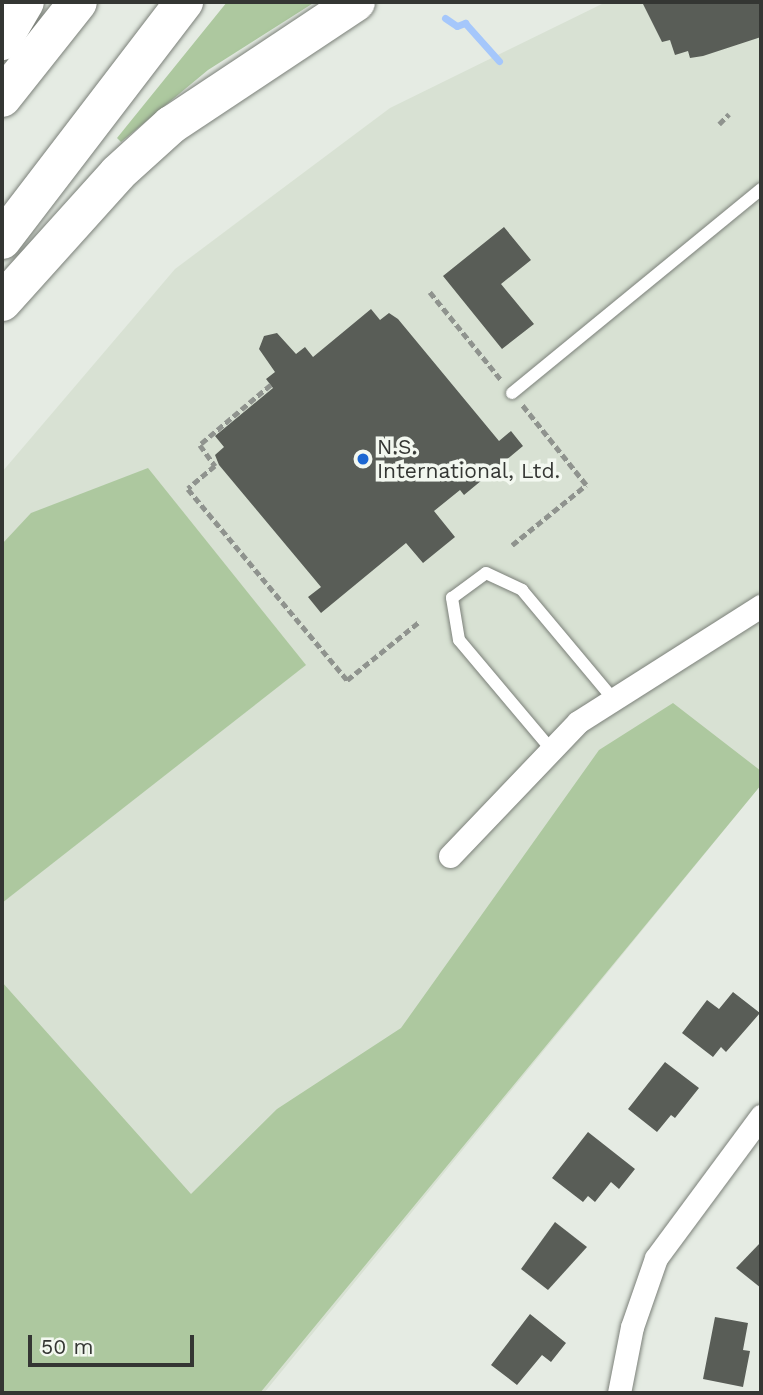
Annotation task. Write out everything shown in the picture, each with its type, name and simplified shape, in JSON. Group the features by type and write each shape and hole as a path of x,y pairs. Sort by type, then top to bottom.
{"highway":[{"path":"2,41 25,2"},
{"path":"2,98 78,2"},
{"path":"2,240 184,2"},
{"path":"2,302 118,173 171,125 356,2"}],"street":[{"path":"450,856 550,748 613,699 761,606"},
{"path":"619,1393 632,1327 656,1258 761,1116"}],"lane":[{"path":"512,393 761,189"},
{"path":"550,748 459,640 452,598 486,573 522,590 613,699"}],"path":[{"path":"719,124 729,114"},
{"path":"430,292 586,485 512,545"},
{"path":"271,385 200,445 215,466 188,489 347,680 419,622"}],"shaded area":[{"path":"606,2 761,2 761,785 264,1393 2,1393 2,472 175,269 390,108"}],"green space":[{"path":"227,2 315,2 208,70 121,142 117,138"},
{"path":"148,468 306,665 2,903 2,544 31,513"},
{"path":"673,703 761,771 761,785 260,1393 2,1393 2,982 191,1194 277,1109 401,1028 599,750"}],"building":[{"path":"642,2 761,2 761,37 703,56 690,58 688,51 675,55 670,40 662,42"},
{"path":"504,227 531,260 501,284 534,324 502,349 443,276"},
{"name":"N.S. International, Ltd.","path":"371,309 380,320 389,313 398,319 499,441 511,431 523,446 464,495 460,490 434,511 455,537 423,563 406,543 321,613 308,597 321,587 219,465 215,455 224,447 215,436 273,388 266,379 275,372 259,349 264,336 277,333 296,354 305,347 313,357"},
{"path":"733,992 760,1013 726,1052 721,1047 713,1057 682,1033 707,1000 719,1009"},
{"path":"665,1062 699,1088 675,1118 671,1115 657,1132 628,1109"},
{"path":"588,1132 635,1169 619,1189 611,1182 595,1202 588,1196 583,1202 552,1178"},
{"path":"555,1222 587,1247 548,1290 521,1269"},
{"path":"761,1242 761,1288 736,1268"},
{"path":"530,1314 566,1343 551,1362 542,1355 517,1385 491,1365"},
{"path":"715,1317 748,1323 743,1350 750,1351 743,1387 703,1379"}],"waterway":[{"path":"445,18 457,26 465,23 499,61"}],"place":[{"name":"N.S. International, Ltd.","path":"363,459"}]}
